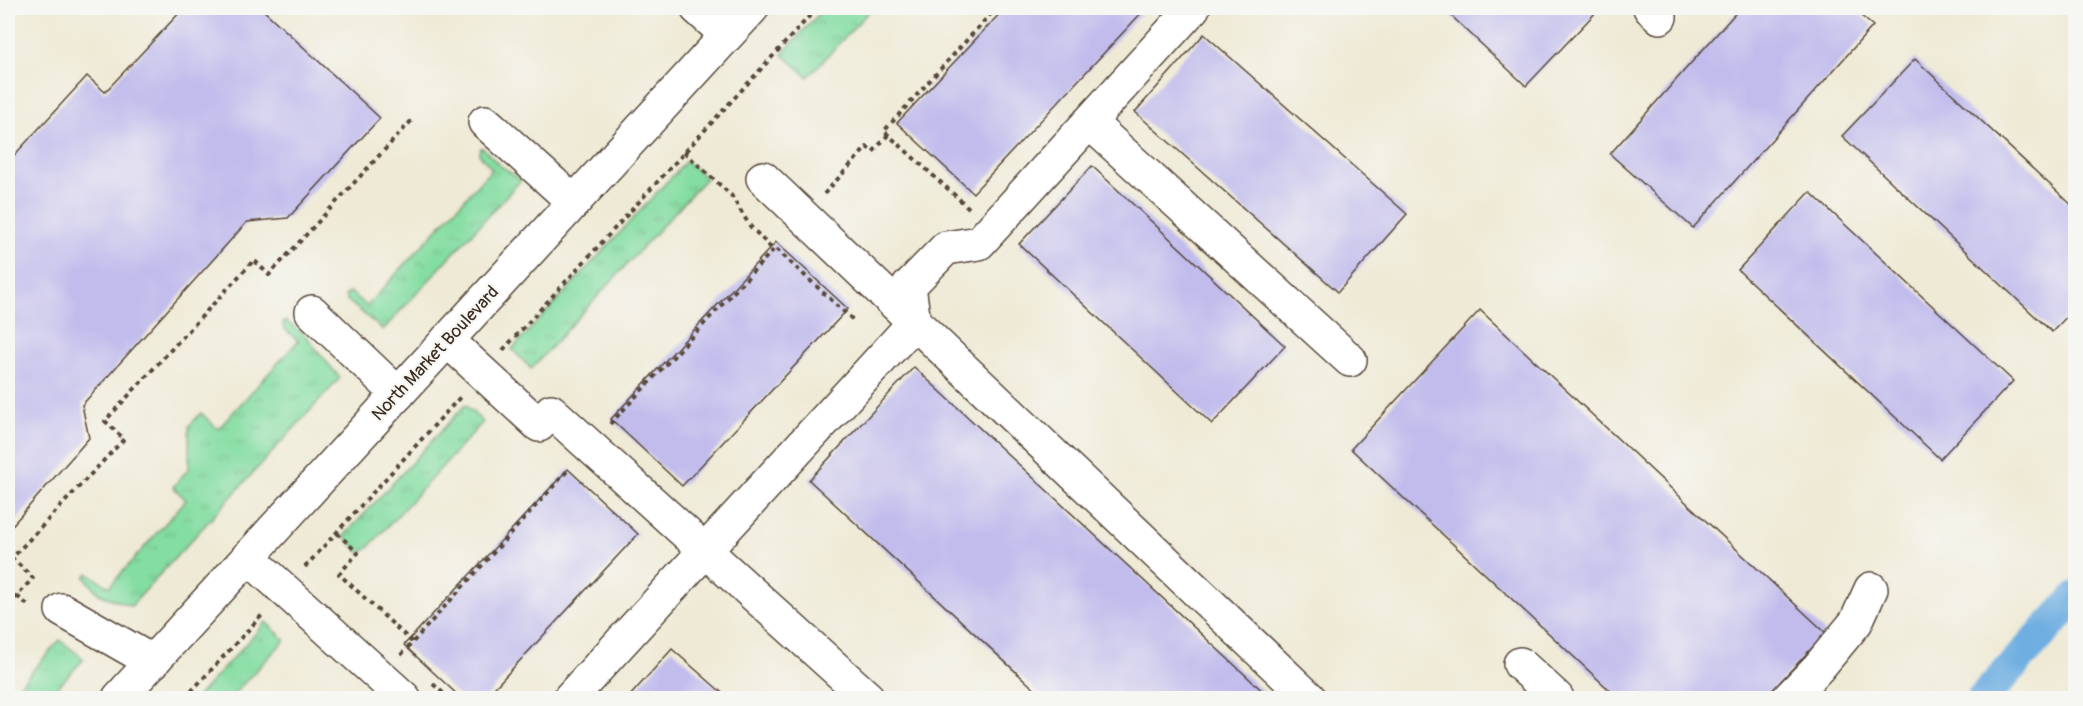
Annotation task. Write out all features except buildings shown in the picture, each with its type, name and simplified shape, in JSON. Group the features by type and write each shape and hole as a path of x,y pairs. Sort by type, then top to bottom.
{"main road":[{"path":"697,8 727,35"},
{"name":"North Market Boulevard","path":"119,699 753,8"},
{"path":"914,322 909,286 946,248 979,243 1193,8"},
{"path":"485,122 574,202"},
{"path":"1089,122 1350,360"},
{"path":"762,178 1309,699"},
{"path":"312,312 398,394"},
{"path":"570,699 914,322"},
{"path":"447,340 705,551 868,699"},
{"path":"248,557 404,699"},
{"path":"1789,699 1856,622 1871,589"},
{"path":"62,610 153,662"},
{"path":"1520,664 1557,699"}],"path":[{"path":"974,213 884,131 996,8"},
{"path":"8,606 33,578 12,558 124,439 105,421 254,260 269,275 413,119"},
{"path":"684,153 731,195 750,226 774,249 867,147 873,152 888,135"},
{"path":"337,533 358,553 339,574 412,642"}],"green space":[{"path":"824,8 872,8 808,77 782,54"},
{"path":"480,148 483,148 498,164 521,180 383,330 345,296 350,292 367,306 492,169 479,154"},
{"path":"686,161 706,178 531,369 512,349"},
{"path":"286,321 305,335 340,378 131,606 99,594 85,577 88,573 109,587 186,500 173,487 189,468 189,426 201,413 218,429 298,341 283,327 283,322"},
{"path":"465,405 483,422 361,553 344,536"},
{"path":"266,622 285,640 230,698 196,698"},
{"path":"60,640 84,659 47,698 8,698"}],"waterway":[{"path":"1983,698 2076,597"}]}
